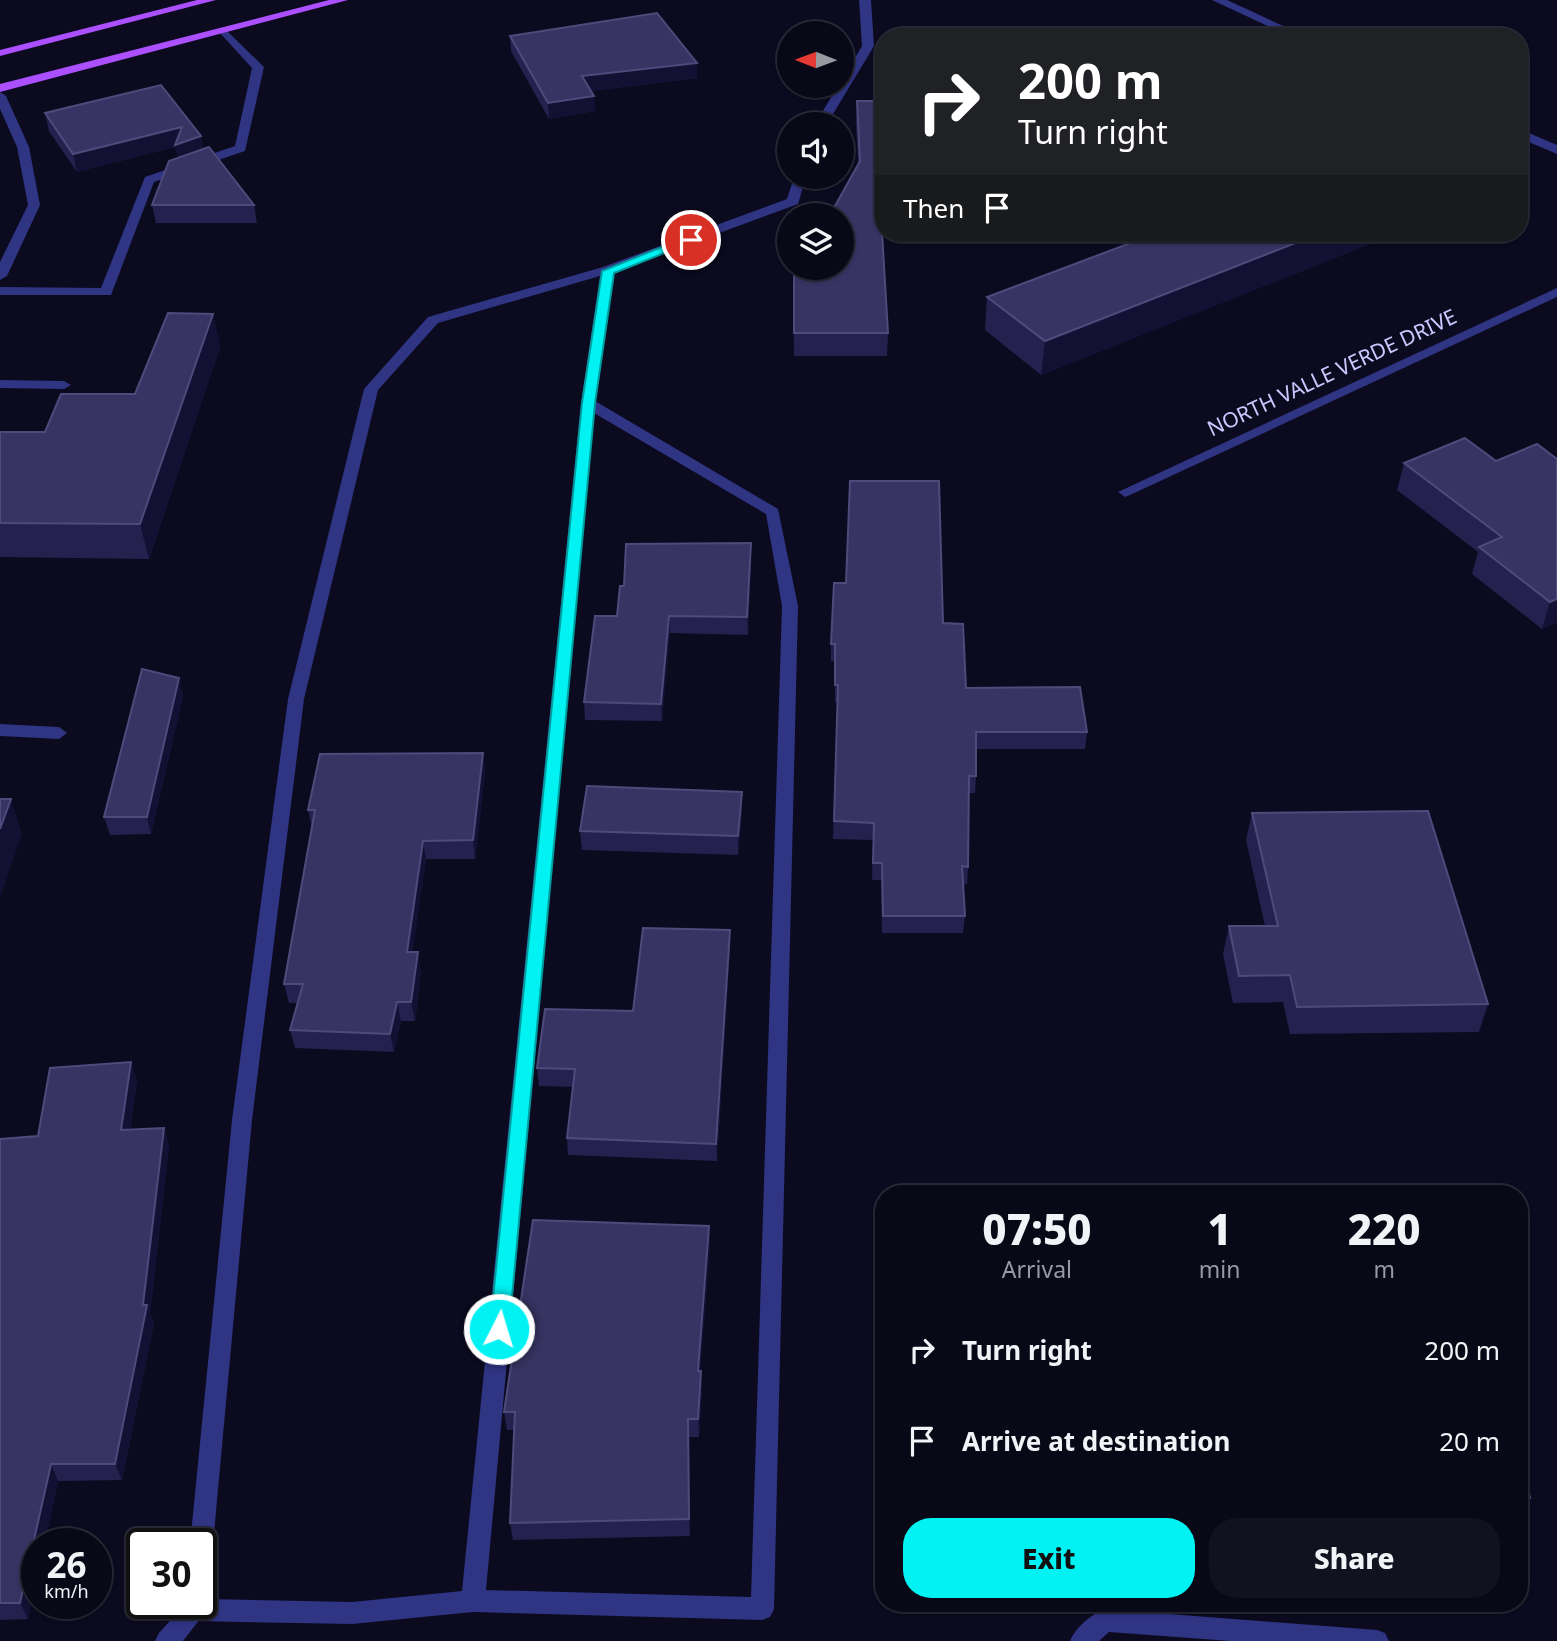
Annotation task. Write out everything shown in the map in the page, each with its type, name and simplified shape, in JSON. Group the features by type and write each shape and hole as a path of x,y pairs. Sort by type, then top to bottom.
{"main road":[{"path":"1,51 210,0"},
{"path":"0,88 342,0"}],"street":[{"path":"828,112 868,46 865,0"},
{"path":"1218,0 1281,28"},
{"path":"0,291 106,292 149,180 241,148 258,67 223,31"},
{"path":"0,96 23,147 34,205 0,276"},
{"path":"1528,137 1557,150"},
{"path":"203,1528 242,1120 296,699 371,389 433,320 608,271 793,201 796,189"},
{"path":"473,1601 589,403 608,271"},
{"name":"NORTH VALLE VERDE DRIVE","path":"1125,492 1557,292"},
{"path":"0,384 64,385"},
{"path":"217,1607 352,1613 473,1601 761,1609 790,606 773,512 589,403"},
{"path":"0,730 59,733"},
{"path":"167,1641 185,1619"},
{"path":"1082,1641 1105,1620 1377,1641"}],"building":[{"path":"657,13 697,63 582,76 594,96 548,103 510,36"},
{"path":"161,85 201,136 175,145 182,127 73,154 45,113"},
{"path":"857,101 875,101 875,242 883,242 888,333 794,333 794,280 854,280 854,203 837,203 844,189 854,189 854,172 860,161"},
{"path":"209,147 254,205 152,205 169,161"},
{"path":"1133,242 1298,242 1045,341 987,297"},
{"path":"168,313 213,314 140,524 0,523 0,432 45,432 61,394 135,394"},
{"path":"1465,438 1496,461 1537,444 1557,459 1557,599 1550,602 1479,547 1502,537 1404,463"},
{"path":"850,481 939,481 943,623 963,624 966,688 1080,687 1087,732 976,732 976,776 969,776 968,867 962,866 965,916 883,916 882,863 873,863 874,823 834,821 838,685 835,685 835,644 831,644 834,583 846,583"},
{"path":"751,543 747,617 669,616 661,704 584,702 595,616 617,616 620,586 624,586 626,544"},
{"path":"142,669 179,678 147,817 104,817"},
{"path":"483,753 473,840 423,841 407,952 418,952 411,1002 397,1002 390,1034 290,1030 303,984 284,984 315,810 308,810 320,754"},
{"path":"587,786 742,792 738,836 580,831"},
{"path":"0,799 11,799 0,829"},
{"path":"1428,811 1488,1004 1297,1007 1290,975 1239,976 1229,926 1278,926 1252,813"},
{"path":"643,928 730,930 716,1144 567,1138 575,1069 537,1068 545,1009 633,1011"},
{"path":"131,1062 121,1130 164,1128 143,1305 147,1305 115,1464 51,1464 37,1528 21,1528 20,1603 0,1603 0,1139 38,1136 50,1068"},
{"path":"533,1220 709,1226 698,1371 701,1371 698,1419 688,1419 689,1519 510,1523 515,1412 504,1412"}],"route":[{"path":"499,1329 589,403 608,271 691,240"}]}
